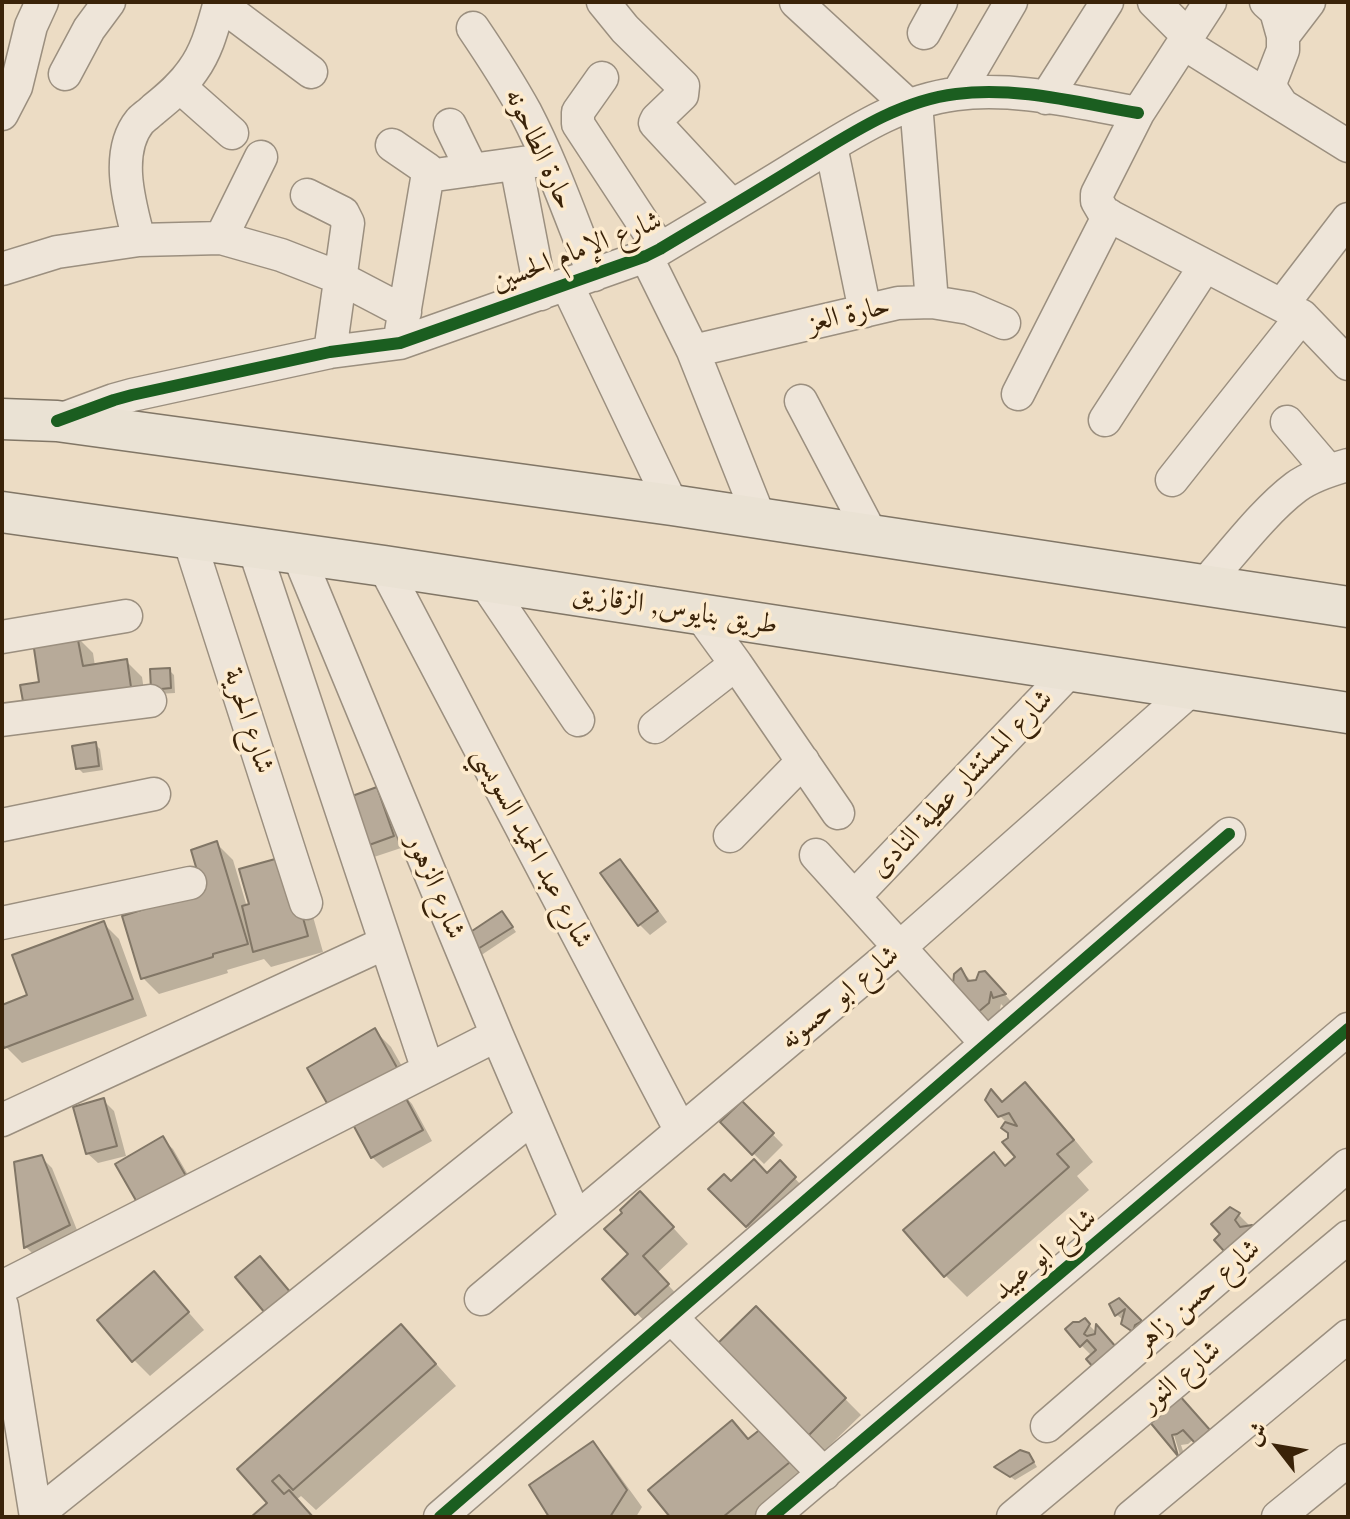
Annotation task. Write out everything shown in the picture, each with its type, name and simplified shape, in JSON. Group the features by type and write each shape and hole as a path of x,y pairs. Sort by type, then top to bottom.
{"main road":[{"path":"2,419 57,421 759,517 1348,607"},
{"name":"طريق بنايوس, الزقازيق","path":"2,512 699,613 1348,713"}],"street":[{"path":"2,114 16,87 31,26 42,2"},
{"path":"65,74 89,29 109,2"},
{"path":"603,2 683,86 682,95 655,123 732,206"},
{"path":"796,2 913,104 932,302"},
{"path":"924,33 941,2"},
{"path":"1046,98 1107,2"},
{"path":"1154,2 1185,39 1348,146"},
{"path":"1210,2 1138,113 1097,194 1099,207 1292,311 1348,364"},
{"path":"1266,2 1276,11 1281,23 1283,50 1271,81 1272,90 1282,105"},
{"path":"1283,36 1309,2"},
{"path":"139,240 127,194 125,170 129,145 139,122 180,87 194,68 215,25 220,3 311,72"},
{"path":"958,93 1008,3"},
{"name":"حارة الطاحونه","path":"473,28 526,114 532,162 567,284"},
{"path":"602,78 578,112 578,124 653,253 759,517"},
{"path":"180,87 232,133"},
{"name":"شارع الإمام الحسين","path":"57,421 132,395 330,352 402,327 567,284 653,253 831,146 890,113 913,104 958,93 1002,91 1138,113"},
{"path":"450,125 472,170"},
{"path":"2,269 57,252 139,240 221,238 281,255 340,278 402,327 428,176 427,169 392,145"},
{"path":"831,146 865,311"},
{"path":"221,238 261,157"},
{"path":"428,176 532,162 567,284 672,505"},
{"path":"307,195 343,213 348,223 330,352"},
{"path":"1018,394 1109,215"},
{"path":"1172,480 1292,311 1348,219"},
{"path":"1105,420 1205,266"},
{"name":"حارة العز","path":"693,351 898,303 932,302 969,308 1004,323"},
{"path":"801,401 871,534"},
{"path":"1205,584 1271,510 1297,486 1338,468 1287,422"},
{"name":"شارع الحرية","path":"189,539 306,903"},
{"path":"254,548 428,1070"},
{"name":"شارع الزهور","path":"298,554 576,1219"},
{"name":"شارع عبد الحميد السويسي","path":"384,566 681,1131"},
{"path":"484,581 578,720"},
{"path":"699,613 838,813"},
{"path":"2,637 126,616"},
{"path":"655,727 736,664"},
{"name":"شارع المستشار عطية النادى","path":"854,897 1071,670"},
{"name":"شارع ابو حسونه","path":"481,1299 900,947 1192,689"},
{"path":"2,720 150,701"},
{"path":"730,836 803,761"},
{"path":"2,825 154,794"},
{"path":"440,1517 1229,834"},
{"path":"816,855 986,1043"},
{"path":"2,923 190,883"},
{"path":"2,1120 385,943"},
{"name":"شارع ابو عبيد","path":"772,1517 1348,1029"},
{"path":"2,1287 497,1035"},
{"path":"2,1306 36,1516 532,1118"},
{"name":"شارع حسن زاهر","path":"1047,1426 1348,1165"},
{"name":"شارع النور","path":"1013,1517 1348,1237"},
{"path":"671,1317 824,1474"},
{"path":"1131,1517 1348,1336"},
{"path":"1278,1517 1348,1460"}],"building":[{"path":"77,635 83,666 127,659 132,694 25,712 20,685 39,682 33,642"},
{"path":"170,668 171,688 151,690 150,669"},
{"path":"96,742 99,766 76,769 72,746"},
{"path":"377,787 394,836 358,849 341,800"},
{"path":"217,841 248,944 141,979 122,916 203,891 191,850"},
{"path":"286,856 308,936 253,952 242,906 249,904 239,869"},
{"path":"620,859 658,911 638,926 600,873"},
{"path":"502,911 513,927 473,952 463,937"},
{"path":"104,921 133,999 4,1048 2,1005 27,995 12,955"},
{"path":"961,968 968,981 976,980 979,972 985,971 1006,994 993,998 991,992 989,1003 977,1013 953,984 954,974"},
{"path":"375,1028 400,1073 332,1112 307,1068"},
{"path":"1025,1082 1074,1140 1057,1154 1069,1167 944,1277 903,1230 994,1152 1005,1166 1015,1157 1002,1142 1008,1138 1008,1133 1001,1128 1005,1122 1017,1126 1009,1113 998,1117 985,1100 991,1089 1002,1102"},
{"path":"402,1091 423,1130 371,1158 350,1119"},
{"path":"104,1098 117,1146 86,1154 73,1107"},
{"path":"742,1101 774,1133 752,1155 720,1122"},
{"path":"163,1136 186,1176 138,1204 115,1164"},
{"path":"42,1155 70,1225 24,1248 14,1162"},
{"path":"754,1159 767,1173 780,1160 796,1177 746,1227 708,1189 724,1174 731,1181"},
{"path":"640,1191 674,1227 643,1256 669,1284 635,1315 602,1279 628,1254 604,1229"},
{"path":"1230,1207 1240,1213 1235,1220 1240,1227 1252,1225 1260,1234 1232,1260 1214,1240 1220,1234 1211,1224"},
{"path":"260,1256 291,1293 265,1313 235,1277"},
{"path":"154,1271 189,1312 132,1362 97,1320"},
{"path":"1119,1298 1142,1321 1135,1325 1133,1332 1121,1324 1125,1309 1115,1316 1109,1304"},
{"path":"756,1306 846,1398 804,1440 713,1348"},
{"path":"1085,1318 1090,1324 1084,1334 1095,1334 1096,1324 1116,1347 1093,1367 1086,1359 1096,1350 1087,1340 1080,1347 1065,1329"},
{"path":"401,1324 436,1364 293,1490 279,1475 272,1481 284,1494 289,1490 313,1517 251,1517 267,1503 237,1469"},
{"path":"1179,1395 1210,1430 1195,1443 1183,1430 1172,1435 1178,1456 1149,1421"},
{"path":"732,1420 748,1439 762,1428 790,1462 723,1517 670,1517 648,1490"},
{"path":"593,1441 627,1490 610,1517 549,1517 529,1485"},
{"path":"1020,1450 1029,1453 1034,1462 1010,1477 994,1467"}],"cycle path":[{"path":"57,421 132,395 330,352 400,343 646,256 853,133 893,112 934,98 1001,92 1070,100 1138,113"},
{"path":"440,1517 1229,834"},
{"path":"772,1517 1348,1029"}]}
